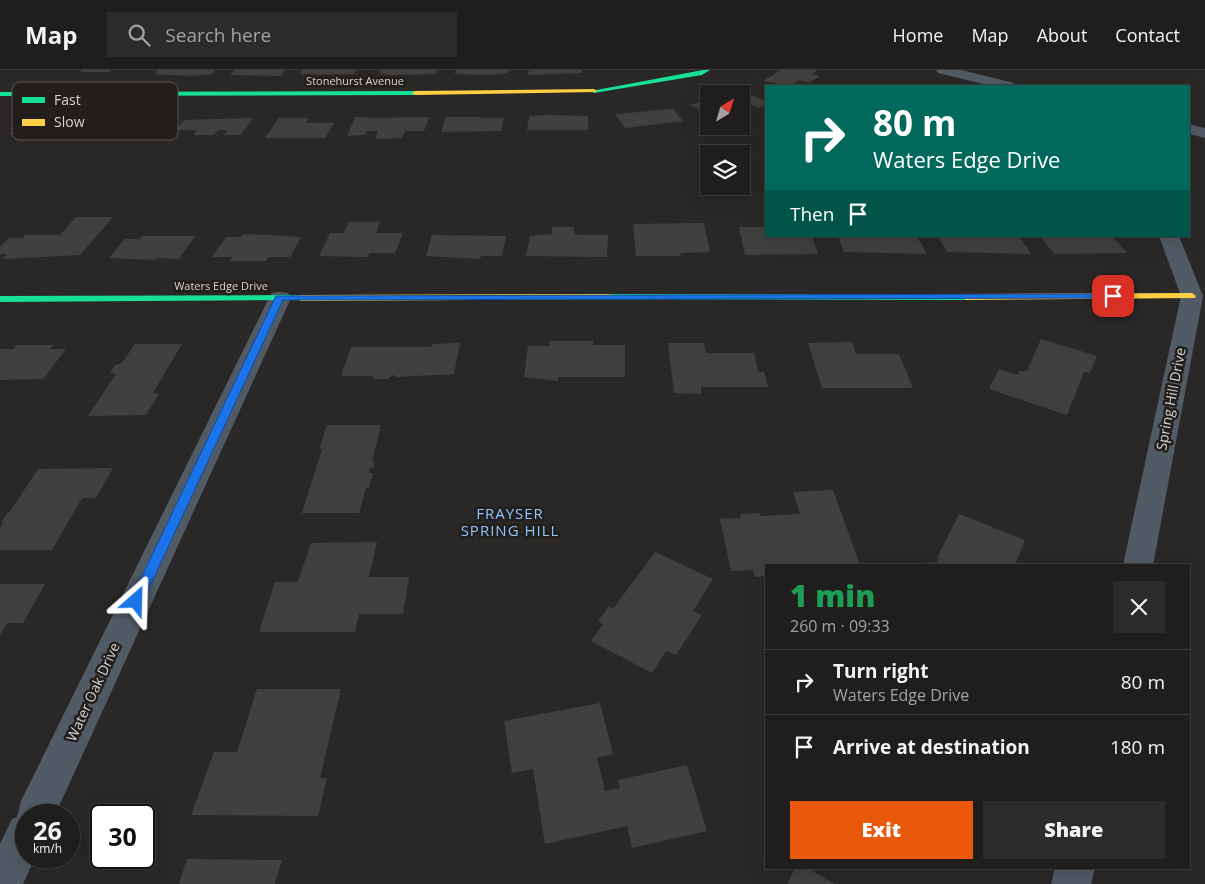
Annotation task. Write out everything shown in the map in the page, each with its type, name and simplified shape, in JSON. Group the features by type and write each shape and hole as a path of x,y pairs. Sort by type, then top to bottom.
{"street":[{"name":"Stonehurst Avenue","path":"178,94 585,94 702,73 707,70"},
{"path":"943,70 1005,85"},
{"path":"1190,129 1205,133"},
{"path":"1168,237 1192,296"},
{"name":"Waters Edge Drive","path":"0,299 1192,296"},
{"name":"Spring Hill Drive","path":"1138,564 1192,296"},
{"name":"Water Oak Drive","path":"40,804 280,298"},
{"path":"2,884 15,856"},
{"path":"1071,884 1075,869"}],"building":[{"path":"82,70 112,70 109,72 80,72"},
{"path":"158,70 215,70 212,74 192,76 154,74"},
{"path":"234,70 285,70 281,76 230,75"},
{"path":"303,70 356,70 354,74 300,74"},
{"path":"381,70 437,70 435,74 391,75 380,74"},
{"path":"456,70 509,70 508,73 489,75 455,74"},
{"path":"529,70 582,70 582,73 528,75"},
{"path":"781,70 818,70 812,74 820,76 809,83 800,80 792,85 763,81"},
{"path":"750,94 765,101 765,105 759,108 750,104"},
{"path":"700,102 700,110 690,105"},
{"path":"673,109 683,121 625,128 615,114"},
{"path":"529,116 588,116 588,130 527,130"},
{"path":"355,117 429,117 424,131 405,131 402,138 375,139 378,131 367,131 365,135 347,136"},
{"path":"446,117 504,118 501,131 441,132"},
{"path":"253,118 241,135 224,135 228,130 218,130 214,135 194,135 197,130 178,130 184,120"},
{"path":"279,118 309,118 306,123 334,123 325,138 265,138"},
{"path":"76,217 113,217 80,255 2,259 7,254 0,254 0,247 9,238 23,238 25,235 60,235"},
{"path":"349,222 380,222 376,233 403,233 395,253 369,253 368,257 319,256 330,233 344,233"},
{"path":"704,223 710,252 680,253 681,256 636,256 633,224"},
{"path":"552,227 574,227 574,233 578,235 608,235 607,257 526,256 530,236 552,234"},
{"path":"739,227 765,227 765,237 812,237 818,254 745,255"},
{"path":"243,234 301,237 290,257 269,257 266,261 230,261 233,257 212,257 226,237 241,237"},
{"path":"432,235 506,236 502,256 481,256 480,259 426,256"},
{"path":"142,236 195,236 179,259 109,258 125,239 140,239"},
{"path":"838,237 918,237 927,254 844,252"},
{"path":"939,237 1020,237 1031,254 947,252"},
{"path":"1041,237 1113,237 1127,253 1054,254"},
{"path":"1041,339 1097,356 1090,373 1084,372 1067,415 989,389 999,369 1018,375 1019,371 1027,371"},
{"path":"549,341 593,341 593,345 625,345 625,377 558,377 558,381 524,377 528,346 549,346"},
{"path":"852,342 856,354 899,354 913,388 822,388 808,343"},
{"path":"460,343 454,374 397,377 393,375 387,379 375,379 372,376 341,376 351,347 431,347 432,344"},
{"path":"668,343 704,343 706,353 754,353 758,372 764,372 768,387 701,387 701,394 674,393"},
{"path":"135,344 182,344 153,393 159,394 146,415 88,416 116,374 110,372 115,365 122,363"},
{"path":"16,345 54,345 50,349 66,349 43,379 0,380 0,349 13,349"},
{"path":"327,425 381,425 372,461 374,461 373,468 370,468 369,473 373,473 369,488 366,488 359,513 302,513 322,449 319,449"},
{"path":"113,468 96,498 82,498 52,550 0,550 0,528 4,522 1,523 38,469"},
{"path":"833,490 860,564 765,564 765,576 755,577 753,570 731,571 720,519 741,518 740,514 760,513 760,516 800,514 793,492"},
{"path":"959,514 1025,540 1015,564 926,564 927,562 936,563 939,558 937,558"},
{"path":"377,542 369,577 409,577 403,614 359,614 355,632 259,632 275,582 298,582 311,543"},
{"path":"655,552 713,579 693,611 702,615 676,655 666,651 652,673 591,641 603,624 598,621 609,606 613,609"},
{"path":"0,584 45,584 23,623 7,623 0,635"},
{"path":"257,689 341,689 320,778 327,778 318,816 191,815 214,752 237,752"},
{"path":"600,703 613,754 597,758 605,791 620,788 618,780 687,765 707,831 632,848 627,826 545,844 533,769 512,773 504,721"},
{"path":"187,859 282,860 275,884 179,884"},
{"path":"794,869 810,869 835,884 787,884"}],"traffic: fast":[{"path":"594,91 702,73 707,70"},
{"path":"178,94 415,93"},
{"path":"0,94 12,94"},
{"path":"609,297 966,297"},
{"path":"0,299 301,298"}],"traffic: slow":[{"path":"415,93 594,91"},
{"path":"966,297 1192,296"},
{"path":"301,298 609,297"}],"district":[{"name":"FRAYSER SPRING HILL","path":"510,522"}],"route":[{"path":"136,601 280,298 1113,296"}]}
